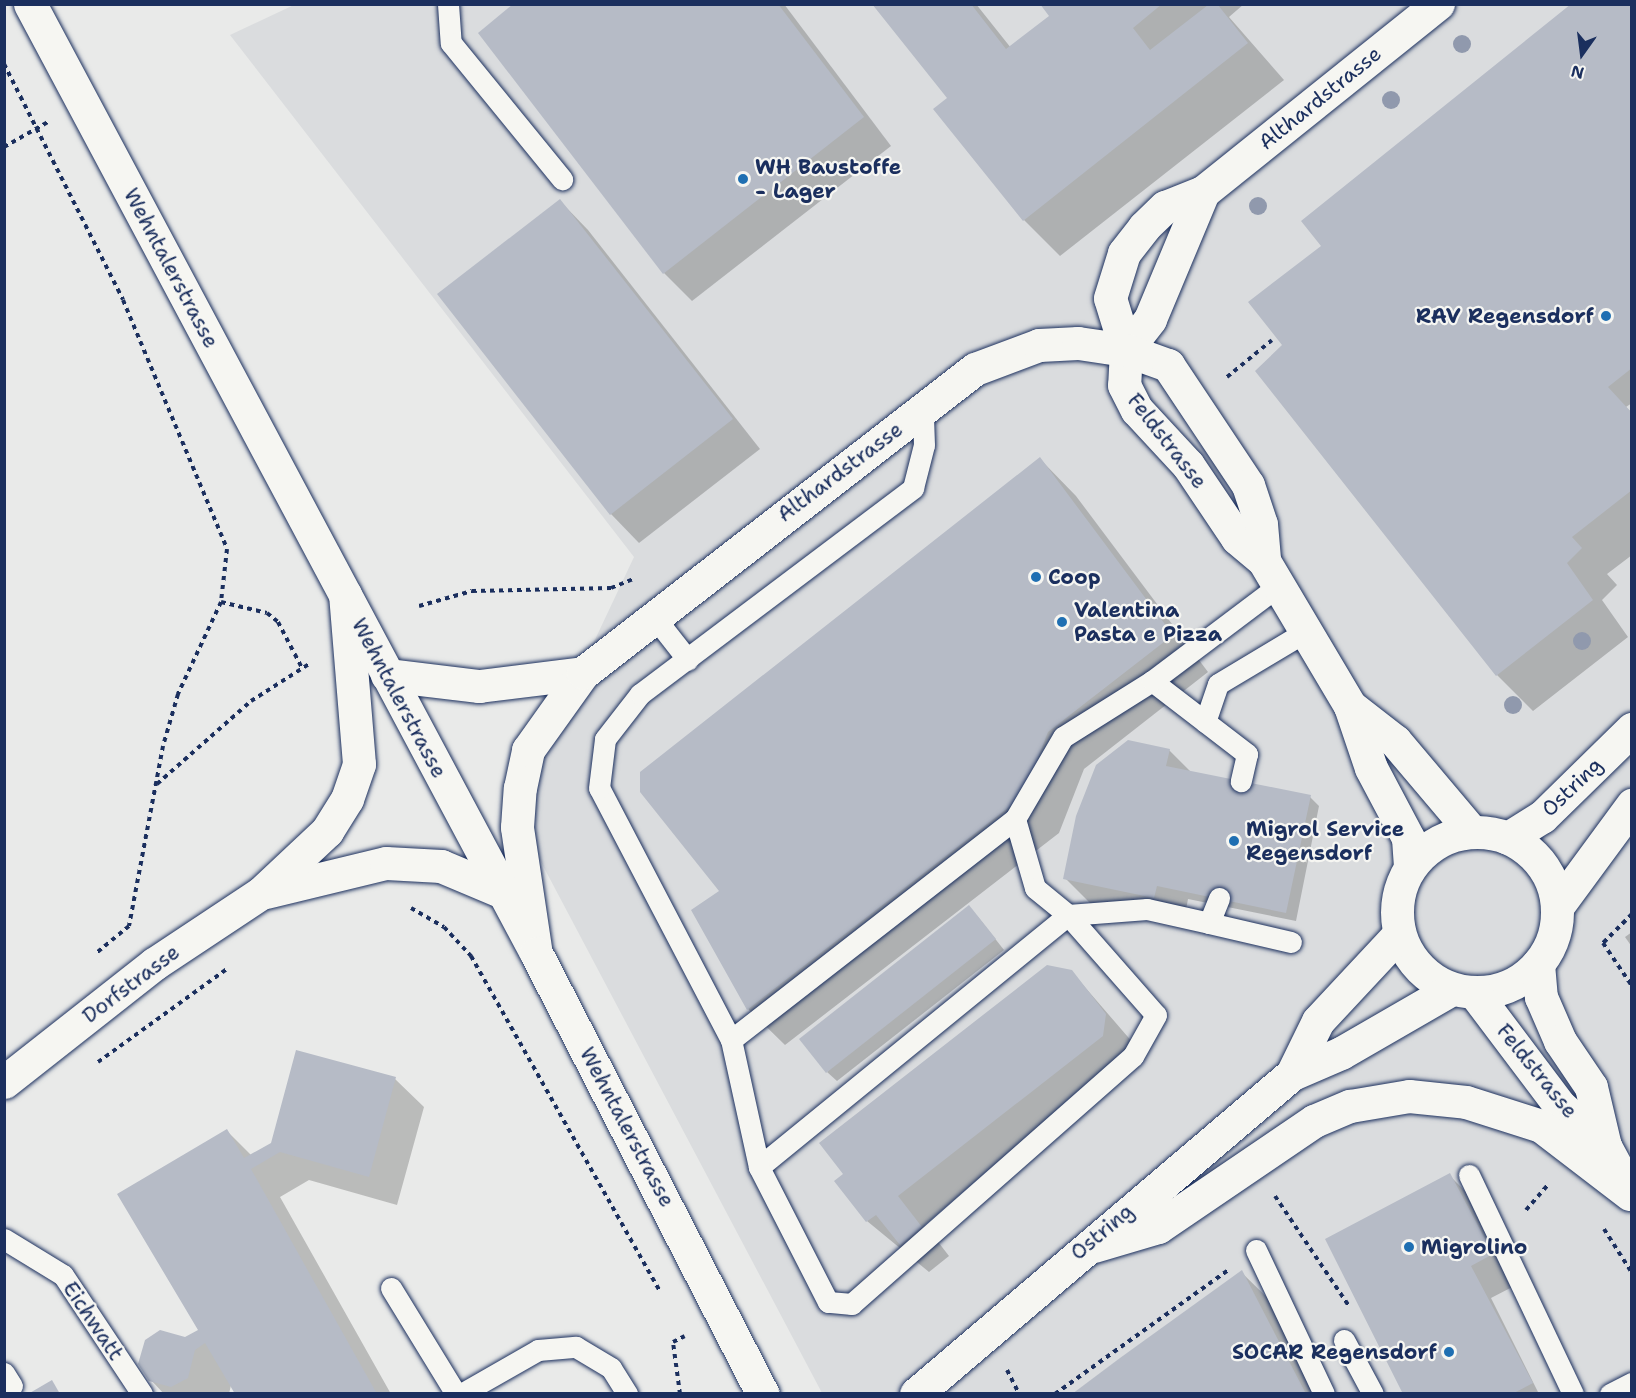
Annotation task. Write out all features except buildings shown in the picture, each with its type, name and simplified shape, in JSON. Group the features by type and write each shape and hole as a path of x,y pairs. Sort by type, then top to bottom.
{"main road":[{"name":"Wehntalerstrasse","path":"30,4 536,953 763,1394"},
{"name":"Althardstrasse","path":"1126,350 1110,297 1125,253 1165,207 1203,192 1438,4"},
{"name":"Althardstrasse","path":"1126,350 1150,319 1203,192"},
{"name":"Althardstrasse","path":"536,953 517,827 520,788 528,750 583,673 975,369 1039,345 1126,350"},
{"name":"Feldstrasse","path":"1271,573 1261,524 1248,485 1198,406 1168,365 1126,350 1124,385 1137,410 1188,465 1237,538 1271,573 1350,706 1371,768 1408,838 1410,866"},
{"name":"Dorfstrasse","path":"4,1082 154,964 261,893 327,831 348,800 359,764 345,595"},
{"path":"387,675 479,686 583,673"},
{"name":"Feldstrasse","path":"1350,706 1395,741 1472,832"},
{"name":"Ostring","path":"1508,838 1542,817 1632,729"},
{"path":"1557,907 1542,866 1508,838 1472,832 1448,837 1410,866 1396,911 1400,934 1411,958 1463,990 1505,986 1538,964 1550,947 1557,907 1632,805"},
{"name":"Dorfstrasse","path":"261,893 386,863 441,866 503,892"},
{"name":"Ostring","path":"1292,1074 1318,1021 1400,934"},
{"name":"Feldstrasse","path":"1538,964 1541,997 1560,1041 1591,1087 1605,1146 1631,1195"},
{"name":"Feldstrasse","path":"1463,990 1559,1105 1605,1146"},
{"name":"Ostring","path":"916,1394 1080,1250 1292,1074 1341,1053 1463,990"},
{"path":"1080,1250 1158,1227 1314,1121 1350,1106 1409,1096 1466,1102 1541,1126 1631,1195"}],"lane":[{"path":"448,4 451,43 562,179"},
{"path":"923,409 924,445 913,488 621,714 599,761 599,788 731,1040 759,1167 828,1302 852,1304 1133,1056 1156,1015 1068,915 1035,888 1016,819"},
{"path":"731,1040 1016,819 1063,737 1152,681 1271,573"},
{"path":"655,618 688,660"},
{"path":"1205,722 1218,684 1305,632"},
{"path":"1152,681 1247,754 1241,781"},
{"path":"1209,922 1219,898"},
{"path":"759,1167 1068,915 1147,909 1291,942"},
{"path":"1468,1175 1573,1394"},
{"name":"Eichwatt","path":"4,1239 63,1275 142,1394"},
{"path":"1256,1250 1324,1394"},
{"path":"391,1288 456,1394"},
{"path":"1344,1340 1373,1394"},
{"path":"460,1394 538,1350 576,1347 611,1368 627,1394"}],"path":[{"path":"4,64 123,300 227,549 221,602 178,694 157,784 129,926"},
{"path":"4,147 37,128"},
{"path":"1218,380 1272,340"},
{"path":"419,606 472,591 611,588 639,576"},
{"path":"221,602 267,613 278,622 302,668"},
{"path":"157,784 251,701 309,664"},
{"path":"402,906 444,927 471,956 662,1295"},
{"path":"1632,914 1603,943 1632,986"},
{"path":"105,1062 238,960"},
{"path":"1268,1189 1350,1306 1344,1340"},
{"path":"1596,1217 1632,1273"},
{"path":"1056,1394 1256,1250"},
{"path":"679,1325 690,1345"},
{"path":"680,1394 673,1342 685,1336"},
{"path":"1002,1360 1019,1394"}],"shaded area":[{"path":"296,4 1631,5 1631,1393 822,1393 514,811 634,557 230,35"}],"place":[{"name":"WH Baustoffe - Lager","path":"743,179"},
{"name":"RAV Regensdorf","path":"1606,316"},
{"name":"Coop","path":"1036,577"},
{"name":"Valentina Pasta e Pizza","path":"1062,622"},
{"name":"Migrol Service Regensdorf","path":"1234,841"},
{"name":"Migrolino","path":"1409,1247"},
{"name":"SOCAR Regensdorf","path":"1449,1352"}]}
